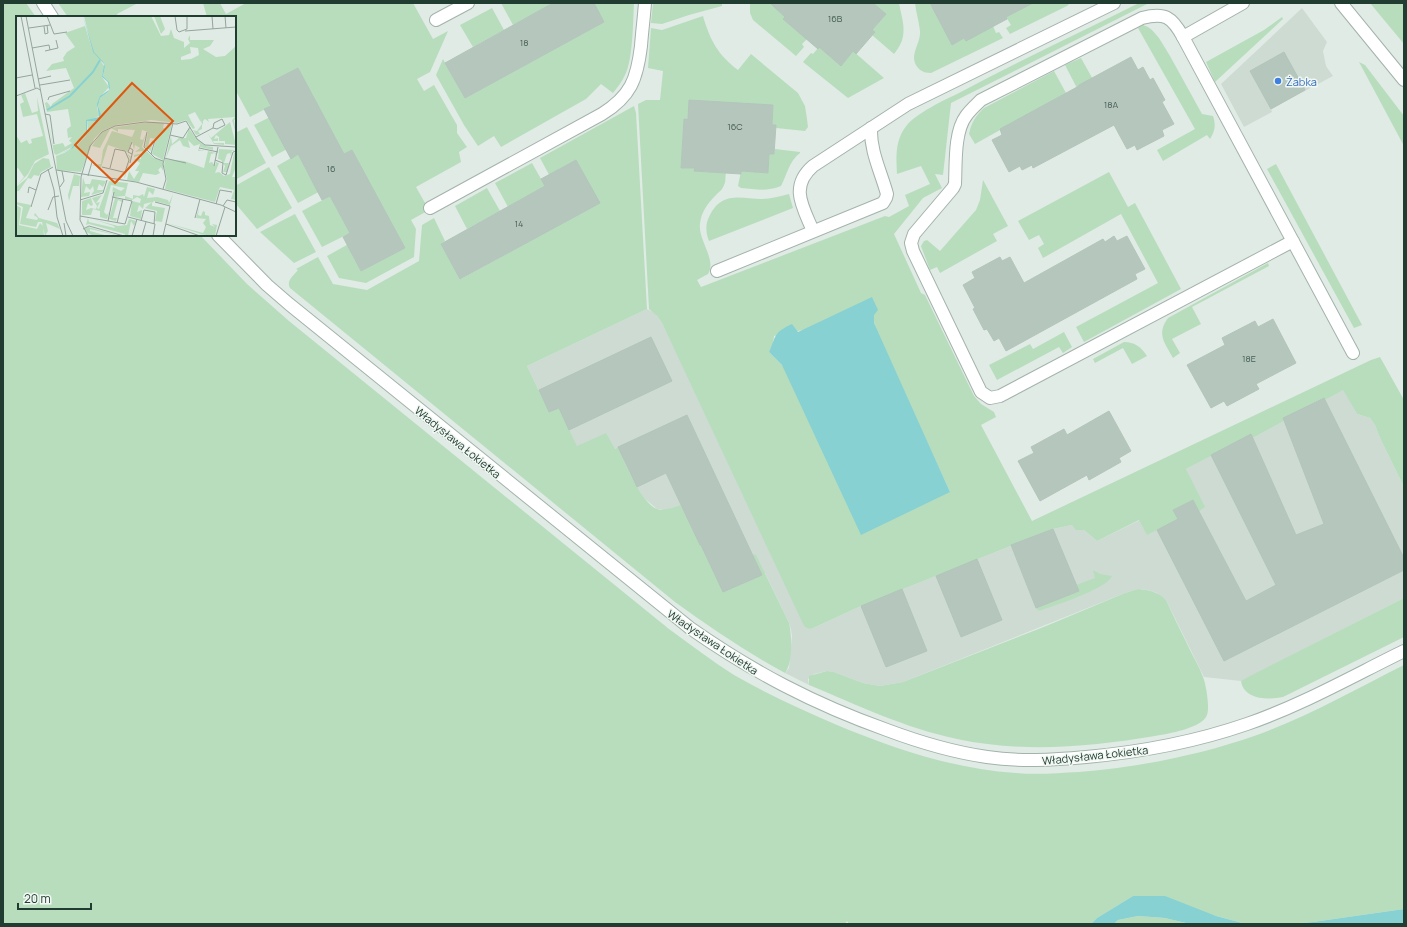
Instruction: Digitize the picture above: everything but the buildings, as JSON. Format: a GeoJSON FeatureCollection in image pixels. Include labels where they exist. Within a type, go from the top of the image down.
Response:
{"type":"FeatureCollection","features":[{"type":"Feature","properties":{"kind":"street"},"geometry":{"type":"LineString","coordinates":[[42,3],[51,16]]}},
{"type":"Feature","properties":{"kind":"street"},"geometry":{"type":"LineString","coordinates":[[436,20],[468,3]]}},
{"type":"Feature","properties":{"kind":"street"},"geometry":{"type":"LineString","coordinates":[[430,208],[602,114],[617,104],[625,96],[638,68],[644,3]]}},
{"type":"Feature","properties":{"kind":"street"},"geometry":{"type":"LineString","coordinates":[[813,231],[802,204],[800,194],[802,178],[813,166],[908,104],[1114,3]]}},
{"type":"Feature","properties":{"kind":"street"},"geometry":{"type":"LineString","coordinates":[[1183,37],[1243,3]]}},
{"type":"Feature","properties":{"kind":"street"},"geometry":{"type":"LineString","coordinates":[[1341,3],[1404,80]]}},
{"type":"Feature","properties":{"kind":"street"},"geometry":{"type":"LineString","coordinates":[[1293,241],[1000,396],[990,398],[981,392],[911,244],[914,234],[955,184],[957,141],[965,117],[972,108],[981,100],[1142,18],[1154,15],[1165,16],[1172,20],[1183,37],[1293,241],[1353,353]]}},
{"type":"Feature","properties":{"kind":"street"},"geometry":{"type":"LineString","coordinates":[[717,271],[883,203],[887,194],[872,150],[871,128]]}},
{"type":"Feature","properties":{"kind":"street","name":"Władysława Łokietka"},"geometry":{"type":"LineString","coordinates":[[219,236],[263,280],[295,309],[690,628],[734,658],[778,684],[833,709],[898,734],[958,752],[1013,760],[1064,760],[1162,747],[1249,723],[1277,712],[1404,651]]}},
{"type":"Feature","properties":{"kind":"shaded area"},"geometry":{"type":"Polygon","coordinates":[[[1302,8],[1327,42],[1323,51],[1326,66],[1333,76],[1271,109],[1272,112],[1244,127],[1221,84],[1302,8]]]}},
{"type":"Feature","properties":{"kind":"shaded area"},"geometry":{"type":"Polygon","coordinates":[[[647,309],[653,312],[662,323],[811,629],[861,606],[1053,529],[1072,525],[1084,530],[1097,541],[1140,520],[1147,534],[1177,519],[1173,510],[1193,500],[1186,469],[1251,434],[1253,438],[1284,421],[1283,418],[1324,398],[1325,400],[1343,389],[1357,414],[1370,418],[1375,425],[1404,487],[1404,598],[1241,681],[1204,677],[1166,600],[1157,593],[1138,589],[903,682],[880,686],[863,683],[834,672],[827,671],[814,674],[808,679],[809,685],[785,673],[789,668],[792,636],[791,630],[765,573],[723,592],[713,572],[662,509],[657,509],[644,498],[637,487],[618,447],[615,449],[577,447],[559,408],[549,412],[527,366],[647,309]]]}},
{"type":"Feature","properties":{"kind":"green space"},"geometry":{"type":"Polygon","coordinates":[[[3,3],[26,3],[35,16],[16,16],[16,236],[201,236],[247,284],[289,321],[669,629],[734,675],[785,702],[837,725],[881,742],[903,750],[947,762],[993,771],[1016,773],[1040,774],[1079,772],[1125,767],[1170,759],[1214,749],[1257,735],[1294,720],[1404,665],[1404,909],[1313,922],[1288,924],[1246,924],[1133,896],[1097,918],[1091,924],[849,924],[847,921],[845,924],[3,924],[3,3]]]}},
{"type":"Feature","properties":{"kind":"green space"},"geometry":{"type":"Polygon","coordinates":[[[58,3],[138,3],[117,14],[118,16],[67,16],[58,3]]]}},
{"type":"Feature","properties":{"kind":"green space"},"geometry":{"type":"Polygon","coordinates":[[[203,3],[220,3],[226,14],[246,3],[413,3],[433,39],[448,31],[430,72],[417,79],[424,91],[434,85],[457,125],[457,133],[467,147],[459,152],[461,162],[416,187],[429,210],[411,220],[416,229],[414,257],[366,283],[339,278],[327,256],[354,241],[352,254],[361,271],[405,248],[352,150],[344,154],[298,68],[262,87],[271,106],[250,117],[236,91],[236,16],[207,16],[203,3]]]}},
{"type":"Feature","properties":{"kind":"green space"},"geometry":{"type":"Polygon","coordinates":[[[501,3],[549,3],[550,5],[513,25],[501,3]]]}},
{"type":"Feature","properties":{"kind":"green space"},"geometry":{"type":"Polygon","coordinates":[[[594,3],[634,3],[630,60],[624,78],[613,93],[601,84],[586,99],[501,147],[494,136],[478,146],[464,125],[436,75],[443,59],[465,98],[604,22],[594,3]]]}},
{"type":"Feature","properties":{"kind":"green space"},"geometry":{"type":"Polygon","coordinates":[[[653,3],[722,3],[722,6],[662,24],[651,23],[653,3]]]}},
{"type":"Feature","properties":{"kind":"green space"},"geometry":{"type":"Polygon","coordinates":[[[750,3],[778,3],[775,7],[785,17],[783,19],[807,39],[802,44],[804,47],[796,56],[753,20],[750,13],[750,3]]]}},
{"type":"Feature","properties":{"kind":"green space"},"geometry":{"type":"Polygon","coordinates":[[[873,3],[899,3],[904,30],[902,41],[894,54],[872,35],[875,32],[872,30],[886,14],[873,3]]]}},
{"type":"Feature","properties":{"kind":"green space"},"geometry":{"type":"Polygon","coordinates":[[[915,3],[930,3],[952,45],[964,38],[966,40],[993,26],[996,33],[999,32],[1003,38],[931,73],[923,72],[919,69],[914,60],[914,55],[920,36],[915,3]]]}},
{"type":"Feature","properties":{"kind":"green space"},"geometry":{"type":"Polygon","coordinates":[[[1029,3],[1070,3],[1067,6],[1010,34],[1006,28],[1011,25],[1006,17],[1029,3]]]}},
{"type":"Feature","properties":{"kind":"green space"},"geometry":{"type":"Polygon","coordinates":[[[1139,3],[1149,3],[951,103],[943,175],[935,174],[942,188],[923,198],[894,234],[921,293],[925,295],[974,396],[981,404],[994,412],[996,417],[981,425],[1032,521],[1380,357],[1404,400],[1404,487],[1375,425],[1370,418],[1357,414],[1343,390],[1325,400],[1323,398],[1283,418],[1284,421],[1253,438],[1251,435],[1186,469],[1205,507],[1199,511],[1193,500],[1173,510],[1178,519],[1147,535],[1139,520],[1097,541],[1084,530],[1076,530],[1072,525],[1053,529],[861,606],[811,629],[807,628],[804,626],[662,323],[649,309],[638,104],[646,100],[660,100],[663,71],[648,68],[651,28],[662,30],[703,16],[712,40],[725,59],[738,70],[751,54],[798,93],[805,106],[808,127],[805,131],[776,128],[772,125],[773,105],[684,119],[681,167],[695,168],[695,171],[726,173],[723,188],[713,198],[703,212],[700,224],[700,230],[710,263],[708,274],[697,280],[701,287],[885,216],[889,217],[909,206],[905,195],[930,184],[921,166],[897,174],[898,142],[903,130],[911,120],[924,111],[981,81],[1139,3]],[[874,315],[774,336],[773,344],[769,352],[782,365],[950,492],[877,332],[874,323],[874,315]]]}},
{"type":"Feature","properties":{"kind":"green space"},"geometry":{"type":"Polygon","coordinates":[[[1370,3],[1404,3],[1404,44],[1370,3]]]}},
{"type":"Feature","properties":{"kind":"green space"},"geometry":{"type":"Polygon","coordinates":[[[492,8],[504,30],[473,47],[460,25],[492,8]]]}},
{"type":"Feature","properties":{"kind":"green space"},"geometry":{"type":"Polygon","coordinates":[[[1282,17],[1283,19],[1215,82],[1206,62],[1264,30],[1282,17]]]}},
{"type":"Feature","properties":{"kind":"green space"},"geometry":{"type":"Polygon","coordinates":[[[1143,25],[1152,30],[1159,38],[1202,114],[1213,116],[1215,125],[1210,139],[1207,135],[1163,161],[1157,150],[1195,129],[1138,28],[1143,25]]]}},
{"type":"Feature","properties":{"kind":"green space"},"geometry":{"type":"Polygon","coordinates":[[[819,47],[841,66],[853,51],[884,78],[848,98],[803,62],[819,47]]]}},
{"type":"Feature","properties":{"kind":"green space"},"geometry":{"type":"Polygon","coordinates":[[[1081,58],[1095,83],[1079,85],[1082,91],[1079,92],[1065,65],[1081,58]]]}},
{"type":"Feature","properties":{"kind":"green space"},"geometry":{"type":"Polygon","coordinates":[[[1359,62],[1365,65],[1404,116],[1404,146],[1359,62]]]}},
{"type":"Feature","properties":{"kind":"green space"},"geometry":{"type":"Polygon","coordinates":[[[1054,71],[1066,93],[975,144],[969,134],[971,126],[984,108],[1054,71]]]}},
{"type":"Feature","properties":{"kind":"green space"},"geometry":{"type":"Polygon","coordinates":[[[634,106],[636,113],[647,309],[527,366],[549,412],[559,408],[577,446],[606,433],[615,449],[618,447],[639,491],[651,505],[657,509],[663,510],[681,505],[700,545],[711,540],[716,551],[706,556],[723,592],[761,575],[752,554],[756,555],[789,623],[791,635],[791,656],[788,669],[785,673],[756,657],[675,602],[290,288],[289,285],[291,279],[298,270],[296,269],[318,257],[333,284],[367,290],[419,261],[422,225],[434,218],[445,241],[441,244],[461,279],[599,203],[576,160],[559,169],[553,182],[540,158],[634,106]]]}},
{"type":"Feature","properties":{"kind":"green space"},"geometry":{"type":"Polygon","coordinates":[[[276,114],[293,146],[272,157],[254,125],[276,114]]]}},
{"type":"Feature","properties":{"kind":"green space"},"geometry":{"type":"Polygon","coordinates":[[[247,127],[266,163],[236,179],[236,132],[247,127]]]}},
{"type":"Feature","properties":{"kind":"green space"},"geometry":{"type":"Polygon","coordinates":[[[775,149],[800,152],[793,160],[781,186],[761,190],[741,188],[738,186],[741,171],[768,173],[769,154],[774,154],[775,149]]]}},
{"type":"Feature","properties":{"kind":"green space"},"geometry":{"type":"Polygon","coordinates":[[[298,154],[308,174],[316,169],[326,188],[298,203],[277,166],[298,154]]]}},
{"type":"Feature","properties":{"kind":"green space"},"geometry":{"type":"Polygon","coordinates":[[[532,163],[545,186],[508,207],[495,183],[532,163]]]}},
{"type":"Feature","properties":{"kind":"green space"},"geometry":{"type":"Polygon","coordinates":[[[1276,164],[1362,325],[1354,328],[1267,169],[1276,164]]]}},
{"type":"Feature","properties":{"kind":"green space"},"geometry":{"type":"Polygon","coordinates":[[[269,167],[292,208],[257,229],[236,204],[236,185],[269,167]]]}},
{"type":"Feature","properties":{"kind":"green space"},"geometry":{"type":"Polygon","coordinates":[[[1109,172],[1128,207],[1135,203],[1181,289],[1084,342],[1076,327],[1158,283],[1121,214],[1043,258],[1038,248],[1044,244],[1039,235],[1029,240],[1018,221],[1109,172]]]}},
{"type":"Feature","properties":{"kind":"green space"},"geometry":{"type":"Polygon","coordinates":[[[983,180],[1008,226],[993,234],[997,241],[940,273],[937,267],[930,270],[921,246],[924,241],[927,240],[940,251],[976,210],[980,200],[983,180]]]}},
{"type":"Feature","properties":{"kind":"green space"},"geometry":{"type":"Polygon","coordinates":[[[487,188],[500,211],[467,229],[455,206],[487,188]]]}},
{"type":"Feature","properties":{"kind":"green space"},"geometry":{"type":"Polygon","coordinates":[[[789,194],[793,208],[709,241],[706,229],[707,223],[714,209],[719,203],[738,197],[765,199],[789,194]]]}},
{"type":"Feature","properties":{"kind":"green space"},"geometry":{"type":"Polygon","coordinates":[[[330,196],[350,233],[322,247],[302,211],[330,196]]]}},
{"type":"Feature","properties":{"kind":"green space"},"geometry":{"type":"Polygon","coordinates":[[[295,214],[316,252],[294,263],[260,232],[295,214]]]}},
{"type":"Feature","properties":{"kind":"green space"},"geometry":{"type":"Polygon","coordinates":[[[1268,263],[1269,266],[1192,307],[1201,324],[1172,339],[1180,353],[1173,358],[1162,334],[1164,324],[1168,318],[1268,263]]]}},
{"type":"Feature","properties":{"kind":"green space"},"geometry":{"type":"Polygon","coordinates":[[[1064,332],[1072,347],[1063,353],[1059,347],[997,380],[989,365],[1030,344],[1033,349],[1064,332]]]}},
{"type":"Feature","properties":{"kind":"green space"},"geometry":{"type":"Polygon","coordinates":[[[1124,342],[1137,346],[1147,356],[1132,364],[1123,348],[1095,363],[1093,359],[1124,342]]]}},
{"type":"Feature","properties":{"kind":"green space"},"geometry":{"type":"Polygon","coordinates":[[[1093,570],[1100,574],[1112,576],[1108,581],[1100,586],[1079,596],[1039,611],[1036,608],[1078,591],[1076,585],[1095,578],[1093,570]]]}},
{"type":"Feature","properties":{"kind":"green space"},"geometry":{"type":"Polygon","coordinates":[[[1138,589],[1154,592],[1166,600],[1204,680],[1208,702],[1207,715],[1204,720],[1184,730],[1106,743],[1056,747],[1006,746],[957,739],[919,729],[809,685],[809,676],[827,671],[834,672],[863,683],[880,686],[903,682],[1138,589]]]}},
{"type":"Feature","properties":{"kind":"green space"},"geometry":{"type":"Polygon","coordinates":[[[1404,598],[1404,637],[1283,697],[1258,697],[1247,692],[1243,687],[1241,681],[1246,678],[1404,598]]]}},
{"type":"Feature","properties":{"kind":"green space"},"geometry":{"type":"Polygon","coordinates":[[[1138,916],[1165,918],[1190,924],[1114,924],[1118,920],[1138,916]]]}},
{"type":"Feature","properties":{"kind":"water"},"geometry":{"type":"Polygon","coordinates":[[[872,297],[878,310],[874,315],[874,323],[950,492],[861,535],[782,365],[769,352],[778,332],[786,327],[792,324],[798,332],[872,297]]]}},
{"type":"Feature","properties":{"kind":"water"},"geometry":{"type":"Polygon","coordinates":[[[1133,896],[1165,896],[1216,916],[1246,924],[1190,924],[1165,918],[1138,916],[1118,920],[1114,924],[1091,924],[1097,918],[1133,896]]]}},
{"type":"Feature","properties":{"kind":"water"},"geometry":{"type":"Polygon","coordinates":[[[1404,909],[1404,924],[1289,924],[1313,922],[1404,909]]]}},
{"type":"Feature","properties":{"kind":"place","name":"Żabka"},"geometry":{"type":"Point","coordinates":[1278,81]}}]}
